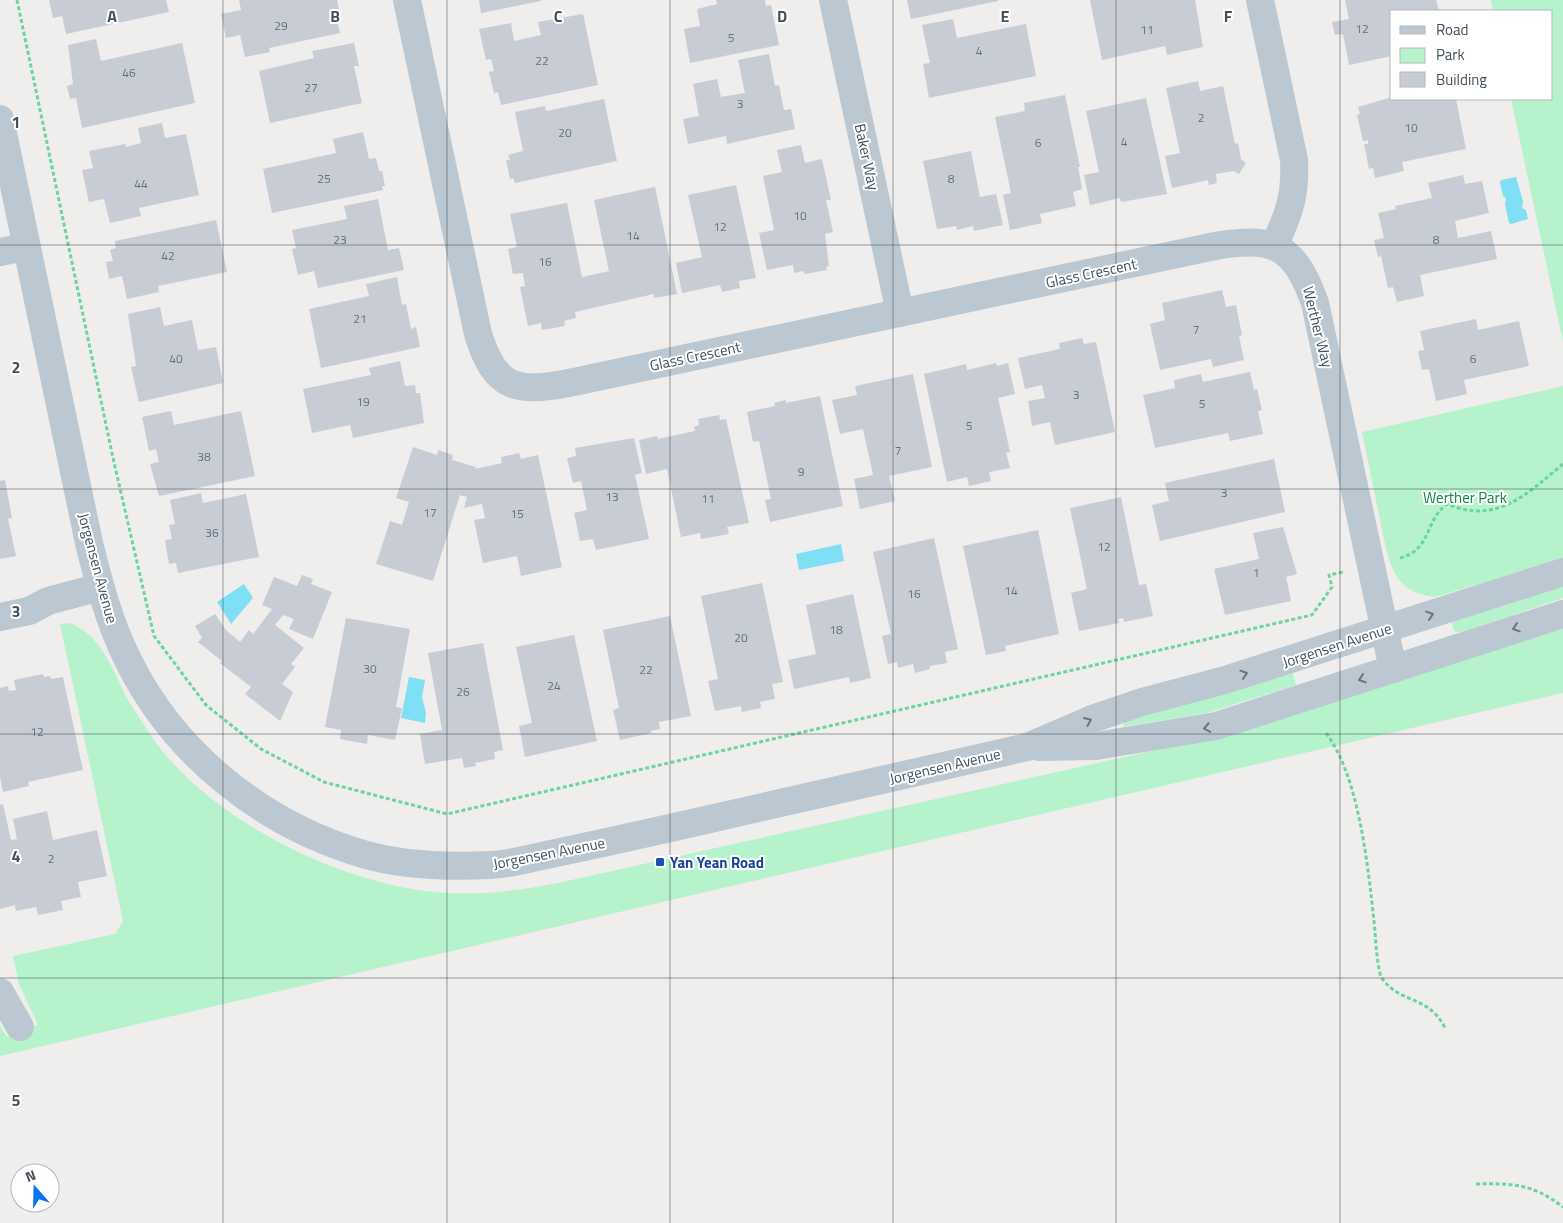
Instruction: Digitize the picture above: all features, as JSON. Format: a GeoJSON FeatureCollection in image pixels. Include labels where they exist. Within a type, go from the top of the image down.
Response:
{"type":"FeatureCollection","features":[{"type":"Feature","properties":{"kind":"street","name":"Glass Crescent"},"geometry":{"type":"LineString","coordinates":[[407,0],[478,334],[486,358],[496,373],[510,384],[524,388],[542,388],[1215,246],[1257,242],[1274,246]]}},
{"type":"Feature","properties":{"kind":"street","name":"Baker Way"},"geometry":{"type":"LineString","coordinates":[[834,0],[900,313]]}},
{"type":"Feature","properties":{"kind":"street"},"geometry":{"type":"LineString","coordinates":[[1260,0],[1294,160],[1296,183],[1290,212],[1274,246]]}},
{"type":"Feature","properties":{"kind":"street","name":"Jorgensen Avenue"},"geometry":{"type":"LineString","coordinates":[[0,119],[17,239],[102,594],[128,660],[165,721],[212,772],[262,809],[288,824],[364,855],[404,862],[450,866],[494,865],[591,846],[1027,747],[1092,719],[1142,702],[1225,680],[1563,572]]}},
{"type":"Feature","properties":{"kind":"street"},"geometry":{"type":"LineString","coordinates":[[0,252],[17,239]]}},
{"type":"Feature","properties":{"kind":"street","name":"Werther Way"},"geometry":{"type":"LineString","coordinates":[[1274,246],[1289,255],[1299,267],[1314,303],[1393,669]]}},
{"type":"Feature","properties":{"kind":"street"},"geometry":{"type":"LineString","coordinates":[[0,618],[29,611],[48,601],[102,594]]}},
{"type":"Feature","properties":{"kind":"street","name":"Jorgensen Avenue"},"geometry":{"type":"LineString","coordinates":[[1027,747],[1096,746],[1216,726],[1563,614]]}},
{"type":"Feature","properties":{"kind":"street"},"geometry":{"type":"LineString","coordinates":[[0,992],[20,1027]]}},
{"type":"Feature","properties":{"kind":"path"},"geometry":{"type":"LineString","coordinates":[[17,0],[114,458],[154,636],[206,705],[261,749],[324,782],[447,814],[1312,616],[1332,587],[1329,575],[1410,555],[1424,542],[1435,515],[1447,504],[1470,511],[1482,512],[1496,509],[1526,495],[1563,464]]}},
{"type":"Feature","properties":{"kind":"path"},"geometry":{"type":"LineString","coordinates":[[1326,733],[1341,756],[1356,807],[1366,861],[1377,964],[1381,978],[1396,993],[1431,1008],[1440,1018],[1445,1028]]}},
{"type":"Feature","properties":{"kind":"path"},"geometry":{"type":"LineString","coordinates":[[1476,1184],[1519,1184],[1545,1194],[1563,1207]]}},
{"type":"Feature","properties":{"kind":"green space"},"geometry":{"type":"Polygon","coordinates":[[[1491,0],[1563,0],[1563,342],[1511,100],[1553,100],[1553,10],[1493,10],[1491,0]]]}},
{"type":"Feature","properties":{"kind":"green space","name":"Werther Park"},"geometry":{"type":"Polygon","coordinates":[[[1563,386],[1563,559],[1435,597],[1415,592],[1408,588],[1397,576],[1389,560],[1362,432],[1563,386]]]}},
{"type":"Feature","properties":{"kind":"green space"},"geometry":{"type":"Polygon","coordinates":[[[1563,583],[1563,598],[1468,630],[1454,631],[1451,620],[1563,583]]]}},
{"type":"Feature","properties":{"kind":"green space"},"geometry":{"type":"Polygon","coordinates":[[[69,623],[81,629],[100,647],[131,705],[152,737],[176,767],[206,794],[240,819],[278,842],[317,860],[357,875],[396,886],[450,893],[496,892],[558,883],[1232,733],[1563,625],[1563,693],[0,1056],[0,1026],[7,1037],[38,1025],[19,984],[13,956],[115,934],[123,921],[60,624],[69,623]]]}},
{"type":"Feature","properties":{"kind":"green space"},"geometry":{"type":"Polygon","coordinates":[[[1292,671],[1296,685],[1207,713],[1123,727],[1124,722],[1145,713],[1292,671]]]}},
{"type":"Feature","properties":{"kind":"water"},"geometry":{"type":"Polygon","coordinates":[[[1516,177],[1523,201],[1522,208],[1526,210],[1528,219],[1511,224],[1509,223],[1505,205],[1506,198],[1503,196],[1500,183],[1501,180],[1516,177]]]}},
{"type":"Feature","properties":{"kind":"water"},"geometry":{"type":"Polygon","coordinates":[[[841,544],[844,561],[799,570],[796,554],[841,544]]]}},
{"type":"Feature","properties":{"kind":"water"},"geometry":{"type":"Polygon","coordinates":[[[244,584],[253,598],[231,624],[217,602],[244,584]]]}},
{"type":"Feature","properties":{"kind":"water"},"geometry":{"type":"Polygon","coordinates":[[[409,677],[425,680],[422,697],[426,713],[425,723],[401,718],[409,677]]]}},
{"type":"Feature","properties":{"kind":"building"},"geometry":{"type":"Polygon","coordinates":[[[49,0],[166,0],[169,12],[66,34],[62,16],[53,18],[49,0]]]}},
{"type":"Feature","properties":{"kind":"building"},"geometry":{"type":"Polygon","coordinates":[[[239,0],[337,0],[340,15],[336,16],[340,33],[269,48],[270,52],[245,57],[240,35],[226,38],[221,14],[241,10],[239,0]]]}},
{"type":"Feature","properties":{"kind":"building"},"geometry":{"type":"Polygon","coordinates":[[[479,0],[541,0],[541,1],[481,13],[479,0]]]}},
{"type":"Feature","properties":{"kind":"building"},"geometry":{"type":"Polygon","coordinates":[[[716,0],[765,0],[766,6],[771,5],[779,45],[690,63],[684,29],[700,26],[697,9],[717,4],[716,0]]]}},
{"type":"Feature","properties":{"kind":"building"},"geometry":{"type":"Polygon","coordinates":[[[907,0],[998,0],[998,1],[911,19],[907,0]]]}},
{"type":"Feature","properties":{"kind":"building"},"geometry":{"type":"Polygon","coordinates":[[[1090,0],[1195,0],[1203,47],[1167,55],[1165,46],[1102,60],[1090,0]]]}},
{"type":"Feature","properties":{"kind":"building"},"geometry":{"type":"Polygon","coordinates":[[[1345,0],[1436,0],[1439,10],[1390,10],[1390,56],[1349,65],[1343,34],[1335,35],[1332,22],[1349,19],[1345,0]]]}},
{"type":"Feature","properties":{"kind":"building"},"geometry":{"type":"Polygon","coordinates":[[[583,14],[598,85],[501,105],[498,92],[494,93],[489,72],[494,71],[491,59],[486,60],[479,29],[511,23],[514,41],[541,35],[538,22],[583,14]]]}},
{"type":"Feature","properties":{"kind":"building"},"geometry":{"type":"Polygon","coordinates":[[[953,19],[957,38],[1026,24],[1036,76],[929,98],[923,64],[930,63],[922,25],[953,19]]]}},
{"type":"Feature","properties":{"kind":"building"},"geometry":{"type":"Polygon","coordinates":[[[96,39],[101,61],[182,43],[195,103],[82,128],[76,98],[70,99],[67,86],[73,84],[68,45],[96,39]]]}},
{"type":"Feature","properties":{"kind":"building"},"geometry":{"type":"Polygon","coordinates":[[[354,43],[359,66],[354,66],[362,103],[270,123],[259,71],[314,58],[312,51],[354,43]]]}},
{"type":"Feature","properties":{"kind":"building"},"geometry":{"type":"Polygon","coordinates":[[[769,54],[775,86],[779,85],[784,110],[791,109],[795,129],[727,144],[726,136],[688,144],[683,119],[699,116],[693,84],[717,79],[721,97],[745,93],[738,60],[769,54]]]}},
{"type":"Feature","properties":{"kind":"building"},"geometry":{"type":"Polygon","coordinates":[[[1198,81],[1200,91],[1223,86],[1235,144],[1238,143],[1241,159],[1246,163],[1239,174],[1233,171],[1216,174],[1217,183],[1209,185],[1208,180],[1172,188],[1165,156],[1180,153],[1166,88],[1198,81]]]}},
{"type":"Feature","properties":{"kind":"building"},"geometry":{"type":"Polygon","coordinates":[[[1065,95],[1080,167],[1078,167],[1082,189],[1073,192],[1076,206],[1040,214],[1042,223],[1010,230],[1003,195],[1011,193],[995,117],[1025,111],[1024,103],[1065,95]]]}},
{"type":"Feature","properties":{"kind":"building"},"geometry":{"type":"Polygon","coordinates":[[[1146,98],[1167,194],[1121,202],[1120,198],[1090,205],[1084,175],[1099,172],[1086,111],[1146,98]]]}},
{"type":"Feature","properties":{"kind":"building"},"geometry":{"type":"Polygon","coordinates":[[[1390,98],[1390,100],[1456,100],[1466,149],[1402,162],[1404,171],[1375,178],[1373,168],[1369,169],[1364,144],[1368,144],[1368,140],[1363,141],[1357,115],[1360,114],[1358,107],[1390,98]]]}},
{"type":"Feature","properties":{"kind":"building"},"geometry":{"type":"Polygon","coordinates":[[[604,99],[617,161],[515,183],[513,178],[510,179],[506,160],[510,160],[508,155],[523,151],[515,112],[545,106],[546,111],[604,99]]]}},
{"type":"Feature","properties":{"kind":"building"},"geometry":{"type":"Polygon","coordinates":[[[162,123],[165,138],[186,134],[199,195],[139,208],[141,216],[110,223],[104,199],[89,202],[82,170],[93,168],[89,151],[125,144],[126,147],[141,143],[138,128],[162,123]]]}},
{"type":"Feature","properties":{"kind":"building"},"geometry":{"type":"Polygon","coordinates":[[[363,132],[369,159],[376,158],[379,171],[382,171],[385,186],[382,186],[383,190],[272,213],[263,169],[336,153],[333,139],[363,132]]]}},
{"type":"Feature","properties":{"kind":"building"},"geometry":{"type":"Polygon","coordinates":[[[801,145],[805,163],[822,159],[831,200],[826,200],[833,232],[825,234],[829,266],[826,267],[827,270],[805,274],[804,271],[794,273],[793,265],[767,270],[759,233],[774,230],[763,176],[782,172],[777,150],[801,145]]]}},
{"type":"Feature","properties":{"kind":"building"},"geometry":{"type":"Polygon","coordinates":[[[971,151],[980,197],[996,194],[1003,225],[974,231],[973,226],[957,230],[956,226],[937,229],[923,161],[971,151]]]}},
{"type":"Feature","properties":{"kind":"building"},"geometry":{"type":"Polygon","coordinates":[[[1463,175],[1465,184],[1482,181],[1489,213],[1455,221],[1458,238],[1491,231],[1497,259],[1420,275],[1424,296],[1397,302],[1393,287],[1388,288],[1381,256],[1378,257],[1374,240],[1384,238],[1378,213],[1396,209],[1395,206],[1432,198],[1428,183],[1463,175]]]}},
{"type":"Feature","properties":{"kind":"building"},"geometry":{"type":"Polygon","coordinates":[[[736,185],[756,278],[739,281],[740,288],[722,292],[720,285],[682,293],[676,263],[702,257],[688,195],[736,185]]]}},
{"type":"Feature","properties":{"kind":"building"},"geometry":{"type":"Polygon","coordinates":[[[655,187],[677,294],[654,298],[654,294],[575,312],[576,318],[564,321],[565,326],[542,330],[541,323],[528,326],[520,287],[525,286],[523,273],[513,274],[508,249],[517,247],[510,214],[567,203],[582,277],[609,271],[594,200],[655,187]]]}},
{"type":"Feature","properties":{"kind":"building"},"geometry":{"type":"Polygon","coordinates":[[[378,199],[388,250],[399,248],[404,270],[318,288],[314,271],[298,275],[292,249],[296,248],[292,230],[347,219],[344,206],[378,199]]]}},
{"type":"Feature","properties":{"kind":"building"},"geometry":{"type":"Polygon","coordinates":[[[216,220],[227,272],[158,286],[159,292],[127,299],[122,276],[109,279],[106,262],[113,261],[110,250],[116,248],[115,241],[216,220]]]}},
{"type":"Feature","properties":{"kind":"building"},"geometry":{"type":"Polygon","coordinates":[[[397,277],[402,305],[406,304],[411,329],[416,327],[420,347],[321,368],[309,309],[369,296],[366,284],[397,277]]]}},
{"type":"Feature","properties":{"kind":"building"},"geometry":{"type":"Polygon","coordinates":[[[1222,290],[1226,307],[1236,305],[1242,335],[1239,336],[1244,360],[1213,367],[1211,359],[1160,370],[1150,324],[1165,320],[1162,303],[1222,290]]]}},
{"type":"Feature","properties":{"kind":"building"},"geometry":{"type":"Polygon","coordinates":[[[160,307],[164,326],[192,320],[198,350],[216,347],[223,383],[139,402],[131,367],[136,366],[128,314],[160,307]]]}},
{"type":"Feature","properties":{"kind":"building"},"geometry":{"type":"Polygon","coordinates":[[[1476,319],[1478,330],[1519,321],[1529,366],[1464,380],[1467,394],[1436,401],[1429,369],[1422,370],[1418,351],[1424,350],[1420,331],[1476,319]]]}},
{"type":"Feature","properties":{"kind":"building"},"geometry":{"type":"Polygon","coordinates":[[[1082,338],[1084,344],[1096,342],[1115,432],[1055,445],[1050,422],[1032,426],[1028,401],[1045,398],[1042,385],[1025,389],[1018,358],[1060,349],[1059,343],[1082,338]]]}},
{"type":"Feature","properties":{"kind":"building"},"geometry":{"type":"Polygon","coordinates":[[[400,361],[405,386],[415,385],[416,393],[420,393],[424,423],[353,438],[350,425],[312,433],[303,389],[371,375],[369,368],[400,361]]]}},
{"type":"Feature","properties":{"kind":"building"},"geometry":{"type":"Polygon","coordinates":[[[996,363],[997,366],[1008,363],[1015,394],[998,398],[1010,452],[1006,453],[1010,468],[989,472],[991,481],[969,486],[967,477],[947,482],[924,374],[966,364],[967,370],[996,363]]]}},
{"type":"Feature","properties":{"kind":"building"},"geometry":{"type":"Polygon","coordinates":[[[1250,372],[1254,390],[1257,389],[1262,410],[1258,411],[1263,434],[1230,441],[1228,433],[1155,448],[1143,395],[1175,388],[1174,380],[1201,374],[1203,382],[1250,372]]]}},
{"type":"Feature","properties":{"kind":"building"},"geometry":{"type":"Polygon","coordinates":[[[913,374],[932,467],[889,476],[895,501],[860,509],[854,479],[873,475],[863,429],[840,434],[832,400],[857,395],[855,386],[913,374]]]}},
{"type":"Feature","properties":{"kind":"building"},"geometry":{"type":"Polygon","coordinates":[[[820,396],[843,506],[770,522],[765,500],[771,499],[759,441],[753,442],[747,412],[775,406],[774,403],[786,400],[786,403],[820,396]]]}},
{"type":"Feature","properties":{"kind":"building"},"geometry":{"type":"Polygon","coordinates":[[[171,411],[174,425],[241,411],[255,476],[159,496],[150,464],[159,462],[156,449],[149,451],[142,417],[171,411]]]}},
{"type":"Feature","properties":{"kind":"building"},"geometry":{"type":"Polygon","coordinates":[[[719,415],[720,420],[726,419],[749,523],[727,527],[729,534],[701,539],[700,533],[681,537],[667,469],[646,474],[639,440],[657,436],[658,439],[695,431],[694,427],[699,425],[698,419],[719,415]]]}},
{"type":"Feature","properties":{"kind":"building"},"geometry":{"type":"Polygon","coordinates":[[[634,438],[642,473],[635,475],[649,539],[596,550],[593,539],[580,541],[574,513],[587,510],[581,481],[573,483],[567,458],[576,456],[575,448],[634,438]]]}},
{"type":"Feature","properties":{"kind":"building"},"geometry":{"type":"Polygon","coordinates":[[[413,447],[437,455],[438,450],[453,455],[452,460],[476,467],[475,469],[502,463],[501,457],[519,453],[521,459],[538,455],[562,567],[521,576],[517,556],[483,563],[474,520],[485,518],[482,504],[464,508],[467,497],[460,495],[433,581],[376,564],[390,521],[402,525],[409,502],[396,498],[413,447]]]}},
{"type":"Feature","properties":{"kind":"building"},"geometry":{"type":"Polygon","coordinates":[[[1274,459],[1285,512],[1160,541],[1152,505],[1169,501],[1165,483],[1274,459]]]}},
{"type":"Feature","properties":{"kind":"building"},"geometry":{"type":"Polygon","coordinates":[[[5,480],[12,518],[8,519],[16,556],[0,559],[0,481],[5,480]]]}},
{"type":"Feature","properties":{"kind":"building"},"geometry":{"type":"Polygon","coordinates":[[[201,493],[203,503],[246,494],[259,557],[178,573],[176,563],[169,564],[165,540],[172,539],[169,525],[175,524],[170,500],[201,493]]]}},
{"type":"Feature","properties":{"kind":"building"},"geometry":{"type":"Polygon","coordinates":[[[1121,497],[1139,585],[1146,584],[1153,616],[1124,622],[1123,618],[1118,619],[1119,623],[1079,631],[1071,593],[1087,589],[1070,508],[1121,497]]]}},
{"type":"Feature","properties":{"kind":"building"},"geometry":{"type":"Polygon","coordinates":[[[1283,527],[1297,574],[1286,577],[1291,601],[1225,615],[1214,569],[1259,559],[1253,533],[1283,527]]]}},
{"type":"Feature","properties":{"kind":"building"},"geometry":{"type":"Polygon","coordinates":[[[1038,530],[1059,634],[1005,646],[1006,651],[986,655],[963,546],[1038,530]]]}},
{"type":"Feature","properties":{"kind":"building"},"geometry":{"type":"Polygon","coordinates":[[[934,538],[958,649],[945,652],[947,663],[930,666],[930,669],[915,673],[913,664],[898,668],[897,662],[888,664],[882,636],[891,634],[873,552],[934,538]]]}},
{"type":"Feature","properties":{"kind":"building"},"geometry":{"type":"Polygon","coordinates":[[[302,575],[313,579],[311,584],[332,592],[313,639],[289,629],[294,619],[283,615],[275,625],[304,648],[291,664],[295,667],[282,684],[293,692],[280,721],[245,694],[251,687],[220,663],[222,661],[198,642],[202,638],[195,626],[215,614],[226,630],[240,642],[249,630],[253,634],[272,609],[262,605],[274,577],[297,586],[302,575]]]}},
{"type":"Feature","properties":{"kind":"building"},"geometry":{"type":"Polygon","coordinates":[[[762,583],[783,682],[772,684],[775,699],[760,702],[761,708],[742,712],[741,706],[715,711],[708,681],[718,679],[701,596],[762,583]]]}},
{"type":"Feature","properties":{"kind":"building"},"geometry":{"type":"Polygon","coordinates":[[[853,594],[871,678],[850,683],[849,677],[794,689],[788,660],[816,654],[806,605],[853,594]]]}},
{"type":"Feature","properties":{"kind":"building"},"geometry":{"type":"Polygon","coordinates":[[[670,616],[691,716],[659,722],[660,729],[620,740],[613,710],[619,708],[603,630],[670,616]]]}},
{"type":"Feature","properties":{"kind":"building"},"geometry":{"type":"Polygon","coordinates":[[[346,618],[410,629],[396,707],[402,708],[395,740],[368,735],[367,744],[340,739],[341,730],[325,727],[346,618]]]}},
{"type":"Feature","properties":{"kind":"building"},"geometry":{"type":"Polygon","coordinates":[[[574,635],[597,741],[525,757],[519,726],[532,723],[516,647],[574,635]]]}},
{"type":"Feature","properties":{"kind":"building"},"geometry":{"type":"Polygon","coordinates":[[[483,643],[503,750],[494,752],[495,759],[475,763],[476,766],[464,768],[462,758],[425,764],[420,734],[442,730],[428,653],[483,643]]]}},
{"type":"Feature","properties":{"kind":"building"},"geometry":{"type":"Polygon","coordinates":[[[43,674],[44,677],[50,676],[51,679],[63,677],[83,770],[28,782],[29,786],[3,792],[0,777],[0,688],[8,686],[9,691],[16,690],[14,680],[43,674]]]}},
{"type":"Feature","properties":{"kind":"building"},"geometry":{"type":"Polygon","coordinates":[[[3,804],[11,840],[17,839],[13,819],[47,811],[53,840],[97,830],[107,876],[78,882],[81,897],[61,901],[63,910],[38,915],[36,907],[16,911],[15,905],[0,909],[0,805],[3,804]]]}},
{"type":"Feature","properties":{"kind":"place","name":"Yan Yean Road"},"geometry":{"type":"Point","coordinates":[660,862]}}]}
